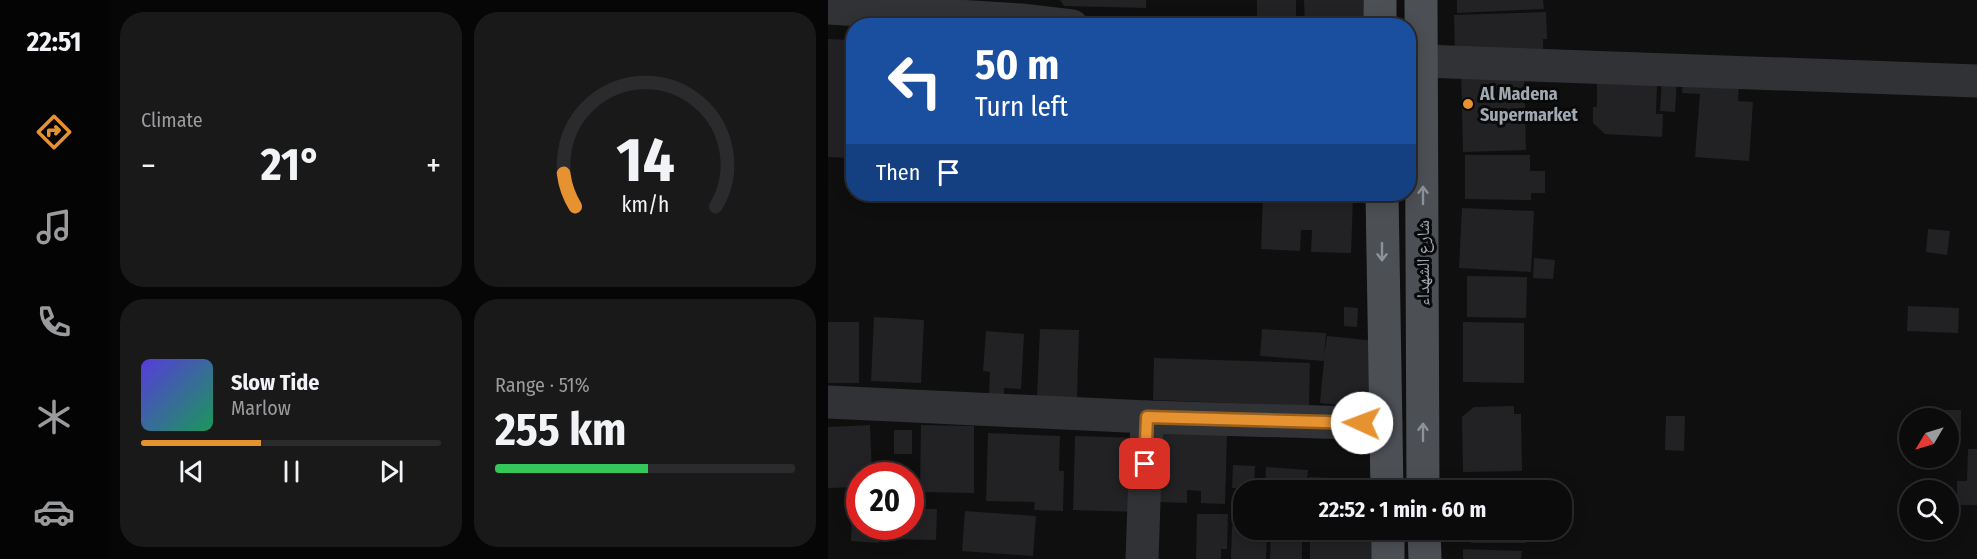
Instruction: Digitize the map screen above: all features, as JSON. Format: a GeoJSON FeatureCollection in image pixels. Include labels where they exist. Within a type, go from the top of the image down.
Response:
{"type":"FeatureCollection","features":[{"type":"Feature","properties":{"kind":"main road"},"geometry":{"type":"LineString","coordinates":[[1380,0],[1380,18]]}},
{"type":"Feature","properties":{"kind":"main road","name":"شارع الشهداء"},"geometry":{"type":"LineString","coordinates":[[1421,0],[1416,59],[1424,480]]}},
{"type":"Feature","properties":{"kind":"main road"},"geometry":{"type":"LineString","coordinates":[[1382,201],[1387,480]]}},
{"type":"Feature","properties":{"kind":"main road"},"geometry":{"type":"LineString","coordinates":[[1388,540],[1388,559]]}},
{"type":"Feature","properties":{"kind":"main road"},"geometry":{"type":"LineString","coordinates":[[1424,540],[1425,559]]}},
{"type":"Feature","properties":{"kind":"street"},"geometry":{"type":"LineString","coordinates":[[828,8],[1021,10],[1046,18]]}},
{"type":"Feature","properties":{"kind":"street"},"geometry":{"type":"LineString","coordinates":[[1416,59],[1977,81]]}},
{"type":"Feature","properties":{"kind":"street"},"geometry":{"type":"LineString","coordinates":[[828,402],[1147,417],[1386,424]]}},
{"type":"Feature","properties":{"kind":"street"},"geometry":{"type":"LineString","coordinates":[[1142,559],[1147,417]]}},
{"type":"Feature","properties":{"kind":"building"},"geometry":{"type":"Polygon","coordinates":[[[1060,0],[1146,0],[1146,8],[1064,6],[1060,0]]]}},
{"type":"Feature","properties":{"kind":"building"},"geometry":{"type":"Polygon","coordinates":[[[1257,0],[1296,0],[1296,18],[1257,18],[1257,0]]]}},
{"type":"Feature","properties":{"kind":"building"},"geometry":{"type":"Polygon","coordinates":[[[1304,0],[1363,0],[1364,18],[1305,18],[1304,0]]]}},
{"type":"Feature","properties":{"kind":"building"},"geometry":{"type":"Polygon","coordinates":[[[1457,0],[1543,0],[1544,9],[1457,13],[1457,0]]]}},
{"type":"Feature","properties":{"kind":"building"},"geometry":{"type":"Polygon","coordinates":[[[1546,12],[1547,39],[1543,39],[1543,52],[1455,55],[1454,15],[1546,12]]]}},
{"type":"Feature","properties":{"kind":"building"},"geometry":{"type":"Polygon","coordinates":[[[828,39],[846,40],[846,158],[828,157],[828,39]]]}},
{"type":"Feature","properties":{"kind":"building"},"geometry":{"type":"Polygon","coordinates":[[[1524,67],[1526,150],[1463,152],[1461,68],[1524,67]]]}},
{"type":"Feature","properties":{"kind":"building"},"geometry":{"type":"Polygon","coordinates":[[[1662,79],[1677,79],[1675,112],[1660,111],[1662,79]]]}},
{"type":"Feature","properties":{"kind":"building"},"geometry":{"type":"Polygon","coordinates":[[[1739,79],[1738,101],[1753,102],[1749,161],[1695,157],[1700,94],[1682,93],[1683,83],[1739,79]]]}},
{"type":"Feature","properties":{"kind":"building"},"geometry":{"type":"Polygon","coordinates":[[[1597,81],[1657,84],[1656,114],[1663,114],[1662,137],[1605,134],[1593,123],[1593,107],[1597,107],[1597,81]]]}},
{"type":"Feature","properties":{"kind":"building"},"geometry":{"type":"Polygon","coordinates":[[[1465,155],[1530,155],[1530,171],[1545,171],[1545,193],[1531,193],[1531,200],[1465,199],[1465,155]]]}},
{"type":"Feature","properties":{"kind":"building"},"geometry":{"type":"Polygon","coordinates":[[[1263,201],[1353,201],[1351,253],[1311,252],[1312,230],[1301,230],[1300,251],[1261,249],[1263,201]]]}},
{"type":"Feature","properties":{"kind":"building"},"geometry":{"type":"Polygon","coordinates":[[[1462,208],[1534,211],[1531,272],[1459,268],[1462,208]]]}},
{"type":"Feature","properties":{"kind":"building"},"geometry":{"type":"Polygon","coordinates":[[[1928,229],[1950,231],[1947,255],[1926,252],[1928,229]]]}},
{"type":"Feature","properties":{"kind":"building"},"geometry":{"type":"Polygon","coordinates":[[[1534,258],[1555,260],[1553,279],[1533,278],[1534,258]]]}},
{"type":"Feature","properties":{"kind":"building"},"geometry":{"type":"Polygon","coordinates":[[[1467,276],[1527,277],[1526,318],[1467,317],[1467,276]]]}},
{"type":"Feature","properties":{"kind":"building"},"geometry":{"type":"Polygon","coordinates":[[[1908,306],[1959,308],[1958,333],[1907,331],[1908,306]]]}},
{"type":"Feature","properties":{"kind":"building"},"geometry":{"type":"Polygon","coordinates":[[[1344,307],[1358,308],[1357,327],[1344,326],[1344,307]]]}},
{"type":"Feature","properties":{"kind":"building"},"geometry":{"type":"Polygon","coordinates":[[[874,317],[924,320],[921,383],[871,381],[874,317]]]}},
{"type":"Feature","properties":{"kind":"building"},"geometry":{"type":"Polygon","coordinates":[[[828,322],[859,322],[859,383],[828,383],[828,322]]]}},
{"type":"Feature","properties":{"kind":"building"},"geometry":{"type":"Polygon","coordinates":[[[1463,322],[1524,323],[1524,383],[1463,382],[1463,322]]]}},
{"type":"Feature","properties":{"kind":"building"},"geometry":{"type":"Polygon","coordinates":[[[1040,329],[1079,330],[1077,399],[1037,397],[1040,329]]]}},
{"type":"Feature","properties":{"kind":"building"},"geometry":{"type":"Polygon","coordinates":[[[1262,329],[1326,333],[1324,356],[1327,336],[1376,341],[1371,389],[1360,401],[1352,400],[1352,406],[1320,403],[1324,361],[1260,356],[1262,329]]]}},
{"type":"Feature","properties":{"kind":"building"},"geometry":{"type":"Polygon","coordinates":[[[986,331],[1024,334],[1021,389],[1004,388],[1004,396],[989,395],[990,372],[983,371],[986,331]]]}},
{"type":"Feature","properties":{"kind":"building"},"geometry":{"type":"Polygon","coordinates":[[[1154,358],[1310,363],[1309,406],[1153,400],[1154,358]]]}},
{"type":"Feature","properties":{"kind":"building"},"geometry":{"type":"Polygon","coordinates":[[[1514,406],[1514,414],[1521,414],[1522,471],[1463,472],[1462,417],[1474,407],[1514,406]]]}},
{"type":"Feature","properties":{"kind":"building"},"geometry":{"type":"Polygon","coordinates":[[[1959,410],[1961,410],[1961,432],[1959,432],[1959,410]]]}},
{"type":"Feature","properties":{"kind":"building"},"geometry":{"type":"Polygon","coordinates":[[[1666,416],[1685,416],[1684,451],[1665,450],[1666,416]]]}},
{"type":"Feature","properties":{"kind":"building"},"geometry":{"type":"Polygon","coordinates":[[[870,425],[871,462],[846,462],[846,487],[828,488],[828,427],[870,425]]]}},
{"type":"Feature","properties":{"kind":"building"},"geometry":{"type":"Polygon","coordinates":[[[921,425],[974,426],[974,493],[924,492],[924,462],[920,462],[921,425]]]}},
{"type":"Feature","properties":{"kind":"building"},"geometry":{"type":"Polygon","coordinates":[[[894,430],[912,430],[912,454],[894,454],[894,430]]]}},
{"type":"Feature","properties":{"kind":"building"},"geometry":{"type":"Polygon","coordinates":[[[1162,432],[1227,435],[1225,504],[1201,503],[1201,491],[1187,490],[1187,503],[1159,502],[1162,432]]]}},
{"type":"Feature","properties":{"kind":"building"},"geometry":{"type":"Polygon","coordinates":[[[988,433],[1060,436],[1059,471],[1064,471],[1063,511],[1034,510],[1035,502],[986,501],[988,433]]]}},
{"type":"Feature","properties":{"kind":"building"},"geometry":{"type":"Polygon","coordinates":[[[1075,436],[1139,438],[1137,512],[1073,510],[1075,436]]]}},
{"type":"Feature","properties":{"kind":"building"},"geometry":{"type":"Polygon","coordinates":[[[1968,449],[1977,449],[1977,505],[1961,505],[1959,501],[1959,481],[1967,481],[1968,449]]]}},
{"type":"Feature","properties":{"kind":"building"},"geometry":{"type":"Polygon","coordinates":[[[1233,465],[1255,466],[1254,480],[1233,480],[1232,488],[1233,465]]]}},
{"type":"Feature","properties":{"kind":"building"},"geometry":{"type":"Polygon","coordinates":[[[1266,467],[1308,470],[1307,480],[1265,480],[1266,467]]]}},
{"type":"Feature","properties":{"kind":"building"},"geometry":{"type":"Polygon","coordinates":[[[1309,477],[1371,480],[1309,480],[1309,477]]]}},
{"type":"Feature","properties":{"kind":"building"},"geometry":{"type":"Polygon","coordinates":[[[1525,478],[1525,480],[1461,480],[1525,478]]]}},
{"type":"Feature","properties":{"kind":"building"},"geometry":{"type":"Polygon","coordinates":[[[924,509],[937,509],[936,540],[924,540],[924,509]]]}},
{"type":"Feature","properties":{"kind":"building"},"geometry":{"type":"Polygon","coordinates":[[[965,511],[1036,516],[1033,556],[962,551],[965,511]]]}},
{"type":"Feature","properties":{"kind":"building"},"geometry":{"type":"Polygon","coordinates":[[[1197,514],[1228,514],[1227,549],[1221,549],[1221,559],[1196,559],[1197,514]]]}},
{"type":"Feature","properties":{"kind":"building"},"geometry":{"type":"Polygon","coordinates":[[[1232,526],[1233,540],[1267,540],[1266,559],[1231,559],[1232,526]]]}},
{"type":"Feature","properties":{"kind":"building"},"geometry":{"type":"Polygon","coordinates":[[[851,540],[879,540],[879,543],[851,540]]]}},
{"type":"Feature","properties":{"kind":"building"},"geometry":{"type":"Polygon","coordinates":[[[1271,540],[1302,540],[1302,559],[1270,559],[1271,540]]]}},
{"type":"Feature","properties":{"kind":"building"},"geometry":{"type":"Polygon","coordinates":[[[1310,540],[1373,540],[1373,559],[1310,559],[1310,540]]]}},
{"type":"Feature","properties":{"kind":"building"},"geometry":{"type":"Polygon","coordinates":[[[1471,540],[1526,540],[1526,543],[1471,543],[1471,540]]]}},
{"type":"Feature","properties":{"kind":"building"},"geometry":{"type":"Polygon","coordinates":[[[1463,549],[1522,551],[1521,559],[1463,559],[1463,549]]]}},
{"type":"Feature","properties":{"kind":"place","name":"Al Madena Supermarket"},"geometry":{"type":"Point","coordinates":[1468,104]}},
{"type":"Feature","properties":{"kind":"route"},"geometry":{"type":"LineString","coordinates":[[1145,464],[1147,417],[1362,423]]}}]}
